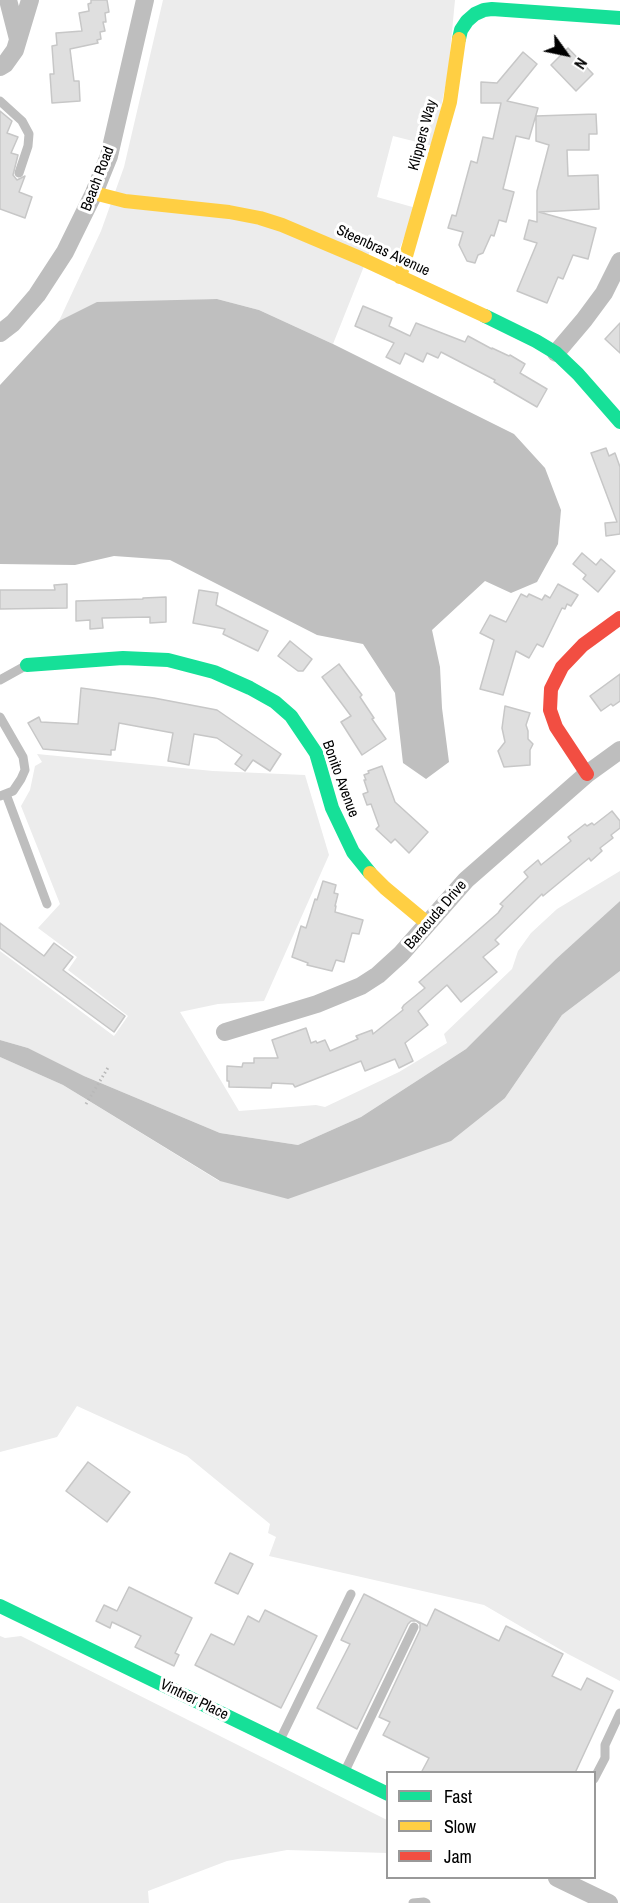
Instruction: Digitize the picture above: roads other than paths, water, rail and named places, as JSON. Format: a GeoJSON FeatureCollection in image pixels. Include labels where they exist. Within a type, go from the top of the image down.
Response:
{"type":"FeatureCollection","features":[{"type":"Feature","properties":{"kind":"street"},"geometry":{"type":"LineString","coordinates":[[8,0],[11,19],[18,39]]}},
{"type":"Feature","properties":{"kind":"street"},"geometry":{"type":"LineString","coordinates":[[0,67],[10,57],[30,0]]}},
{"type":"Feature","properties":{"kind":"street","name":"Beach Road"},"geometry":{"type":"LineString","coordinates":[[0,333],[13,323],[37,295],[65,252],[94,193],[109,156],[145,0]]}},
{"type":"Feature","properties":{"kind":"street","name":"Klippers Way"},"geometry":{"type":"LineString","coordinates":[[400,277],[450,102],[461,30],[467,21],[475,14],[492,9],[620,18]]}},
{"type":"Feature","properties":{"kind":"street","name":"Steenbras Avenue"},"geometry":{"type":"LineString","coordinates":[[94,193],[125,201],[228,212],[260,218],[312,237],[510,328],[556,353],[578,374],[620,422]]}},
{"type":"Feature","properties":{"kind":"street"},"geometry":{"type":"LineString","coordinates":[[556,353],[604,293],[620,261]]}},
{"type":"Feature","properties":{"kind":"street"},"geometry":{"type":"LineString","coordinates":[[587,774],[556,727],[550,710],[551,689],[562,667],[576,652],[620,618]]}},
{"type":"Feature","properties":{"kind":"street","name":"Bonito Avenue"},"geometry":{"type":"LineString","coordinates":[[27,665],[123,658],[168,660],[214,672],[274,702],[291,716],[316,753],[332,808],[353,852],[385,888],[427,923]]}},
{"type":"Feature","properties":{"kind":"street","name":"Baracuda Drive"},"geometry":{"type":"LineString","coordinates":[[225,1032],[317,1004],[362,986],[389,967],[466,880],[587,774],[620,750]]}},
{"type":"Feature","properties":{"kind":"street","name":"Vintner Place"},"geometry":{"type":"LineString","coordinates":[[0,1605],[386,1794]]}},
{"type":"Feature","properties":{"kind":"street"},"geometry":{"type":"LineString","coordinates":[[559,1879],[609,1903]]}},
{"type":"Feature","properties":{"kind":"lane"},"geometry":{"type":"LineString","coordinates":[[0,101],[22,121],[29,134],[28,146],[19,172]]}},
{"type":"Feature","properties":{"kind":"lane"},"geometry":{"type":"LineString","coordinates":[[0,680],[27,665]]}},
{"type":"Feature","properties":{"kind":"lane"},"geometry":{"type":"LineString","coordinates":[[0,717],[25,762],[25,770],[21,779],[13,791],[3,795],[47,904]]}},
{"type":"Feature","properties":{"kind":"lane"},"geometry":{"type":"LineString","coordinates":[[279,1741],[351,1594]]}},
{"type":"Feature","properties":{"kind":"lane"},"geometry":{"type":"LineString","coordinates":[[345,1773],[414,1627]]}},
{"type":"Feature","properties":{"kind":"lane"},"geometry":{"type":"LineString","coordinates":[[596,1775],[605,1758],[605,1745],[620,1713]]}},
{"type":"Feature","properties":{"kind":"lane"},"geometry":{"type":"LineString","coordinates":[[413,1903],[426,1903]]}}]}
